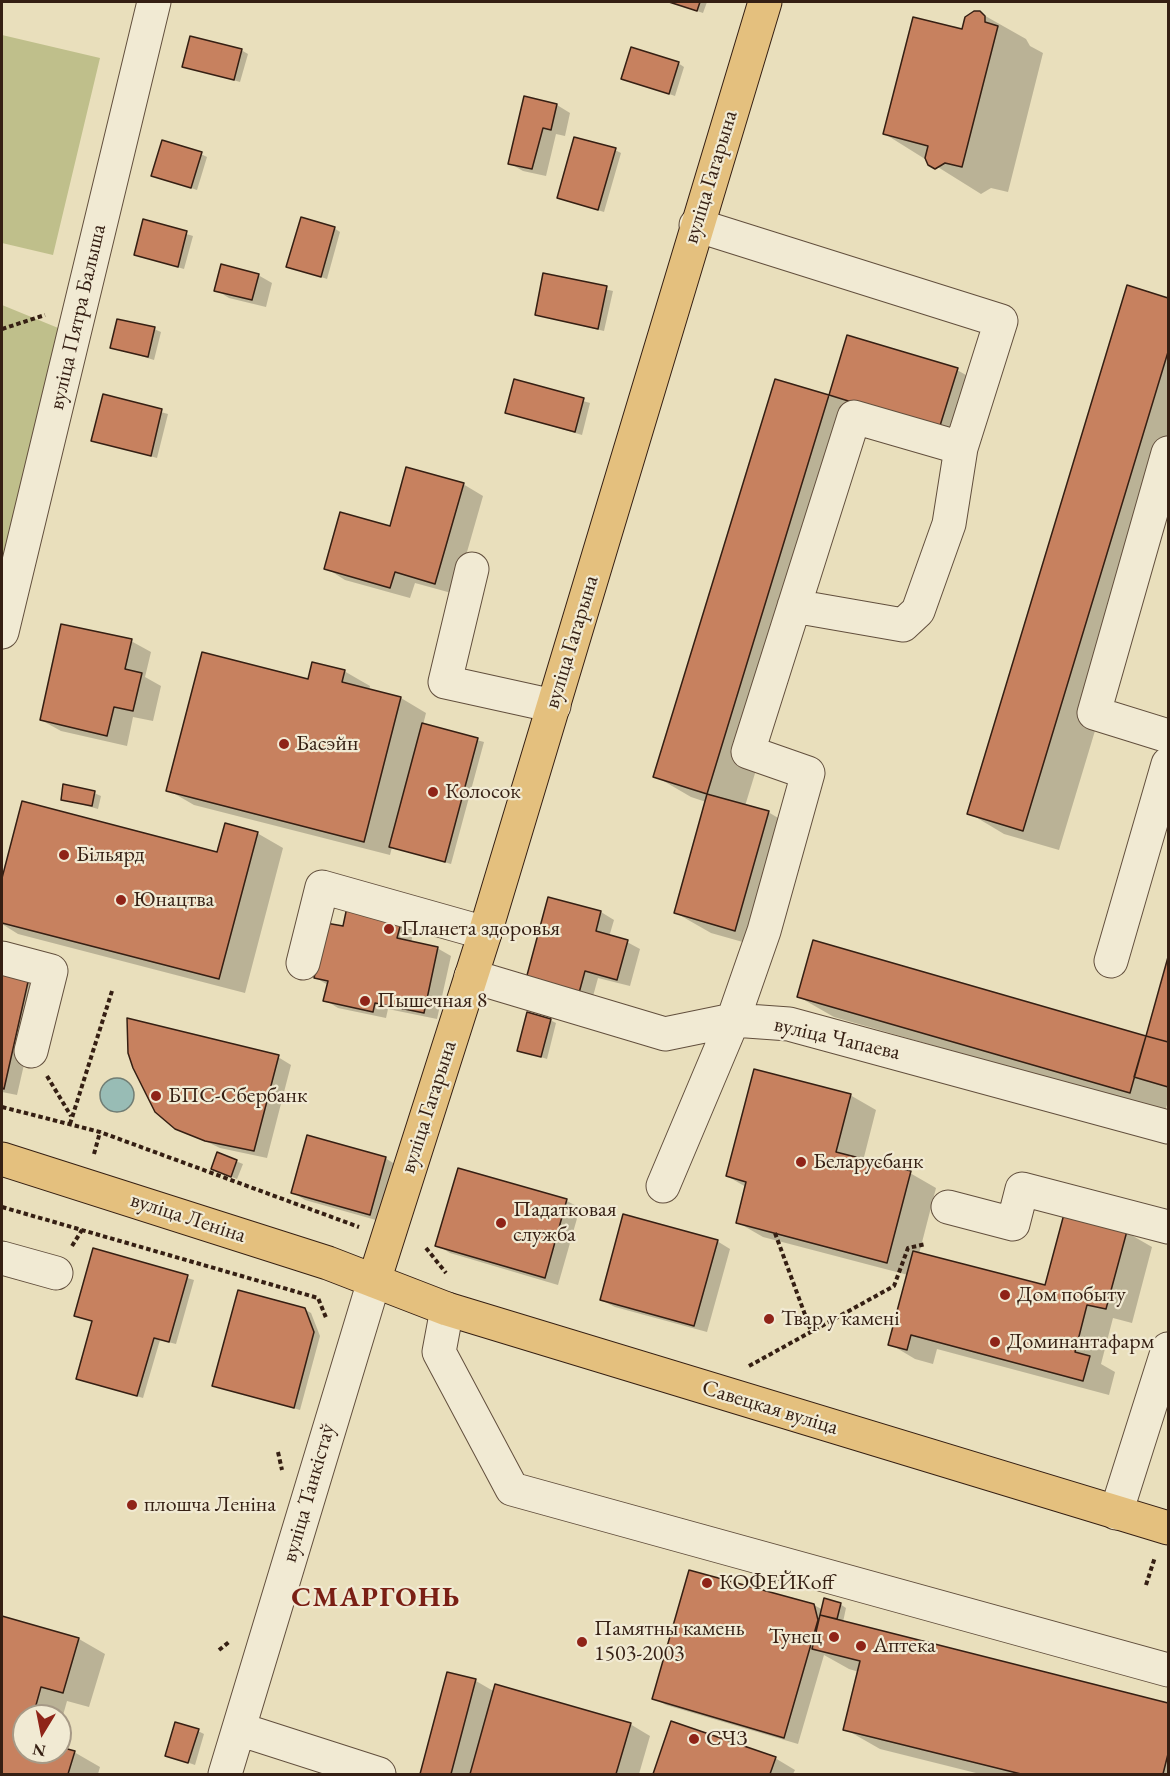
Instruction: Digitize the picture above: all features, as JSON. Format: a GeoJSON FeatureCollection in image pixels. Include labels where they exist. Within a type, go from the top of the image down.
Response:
{"type":"FeatureCollection","features":[{"type":"Feature","properties":{"kind":"main road","name":"вуліца Гагарына"},"geometry":{"type":"LineString","coordinates":[[374,1281],[485,933],[696,225],[765,2]]}},
{"type":"Feature","properties":{"kind":"main road","name":"вуліца Леніна"},"geometry":{"type":"LineString","coordinates":[[2,1159],[328,1263],[374,1281]]}},
{"type":"Feature","properties":{"kind":"main road","name":"Савецкая вуліца"},"geometry":{"type":"LineString","coordinates":[[374,1281],[447,1309],[1116,1513],[1162,1541]]}},
{"type":"Feature","properties":{"kind":"street","name":"вуліца Пятра Балыша"},"geometry":{"type":"LineString","coordinates":[[2,632],[153,2]]}},
{"type":"Feature","properties":{"kind":"street"},"geometry":{"type":"LineString","coordinates":[[696,225],[1001,321],[961,448],[949,524],[918,611],[903,625],[795,606]]}},
{"type":"Feature","properties":{"kind":"street"},"geometry":{"type":"LineString","coordinates":[[663,1186],[733,1020],[764,931],[808,773],[748,752],[854,417],[961,448]]}},
{"type":"Feature","properties":{"kind":"street"},"geometry":{"type":"LineString","coordinates":[[1168,453],[1094,713],[1168,736]]}},
{"type":"Feature","properties":{"kind":"street"},"geometry":{"type":"LineString","coordinates":[[472,569],[445,682],[554,706]]}},
{"type":"Feature","properties":{"kind":"street"},"geometry":{"type":"LineString","coordinates":[[1111,962],[1168,764]]}},
{"type":"Feature","properties":{"kind":"street"},"geometry":{"type":"LineString","coordinates":[[303,963],[322,887],[485,933]]}},
{"type":"Feature","properties":{"kind":"street"},"geometry":{"type":"LineString","coordinates":[[2,958],[51,971],[32,1051]]}},
{"type":"Feature","properties":{"kind":"street","name":"вуліца Чапаева"},"geometry":{"type":"LineString","coordinates":[[471,976],[665,1034],[733,1020],[789,1024],[1168,1127]]}},
{"type":"Feature","properties":{"kind":"street"},"geometry":{"type":"LineString","coordinates":[[948,1208],[1013,1224],[1022,1189],[1168,1227]]}},
{"type":"Feature","properties":{"kind":"street"},"geometry":{"type":"LineString","coordinates":[[2,1258],[56,1273]]}},
{"type":"Feature","properties":{"kind":"street","name":"вуліца Танкістаў"},"geometry":{"type":"LineString","coordinates":[[225,1774],[374,1281]]}},
{"type":"Feature","properties":{"kind":"street"},"geometry":{"type":"LineString","coordinates":[[447,1309],[439,1352],[512,1489],[1168,1670]]}},
{"type":"Feature","properties":{"kind":"street"},"geometry":{"type":"LineString","coordinates":[[1116,1513],[1168,1348]]}},
{"type":"Feature","properties":{"kind":"street"},"geometry":{"type":"LineString","coordinates":[[239,1729],[379,1774]]}},
{"type":"Feature","properties":{"kind":"path"},"geometry":{"type":"LineString","coordinates":[[70,1124],[112,991]]}},
{"type":"Feature","properties":{"kind":"path"},"geometry":{"type":"LineString","coordinates":[[32,1051],[71,1117]]}},
{"type":"Feature","properties":{"kind":"path"},"geometry":{"type":"LineString","coordinates":[[2,1107],[100,1132],[362,1228]]}},
{"type":"Feature","properties":{"kind":"path"},"geometry":{"type":"LineString","coordinates":[[2,1207],[318,1298],[327,1320],[324,1331]]}},
{"type":"Feature","properties":{"kind":"path"},"geometry":{"type":"LineString","coordinates":[[775,1233],[811,1331]]}},
{"type":"Feature","properties":{"kind":"path"},"geometry":{"type":"LineString","coordinates":[[744,1368],[894,1286],[908,1248],[926,1244]]}},
{"type":"Feature","properties":{"kind":"path"},"geometry":{"type":"LineString","coordinates":[[278,1452],[284,1480],[286,1470]]}},
{"type":"Feature","properties":{"kind":"path"},"geometry":{"type":"LineString","coordinates":[[1146,1585],[1162,1541]]}},
{"type":"Feature","properties":{"kind":"path"},"geometry":{"type":"LineString","coordinates":[[219,1650],[234,1637],[231,1648]]}},
{"type":"Feature","properties":{"kind":"green space"},"geometry":{"type":"Polygon","coordinates":[[[2,35],[100,58],[53,255],[2,243],[2,35]]]}},
{"type":"Feature","properties":{"kind":"green space"},"geometry":{"type":"Polygon","coordinates":[[[2,305],[68,332],[2,584],[2,305]]]}},
{"type":"Feature","properties":{"kind":"water"},"geometry":{"type":"Polygon","coordinates":[[[117,1078],[129,1083],[134,1095],[129,1107],[117,1112],[105,1107],[100,1095],[105,1083],[117,1078]]]}},
{"type":"Feature","properties":{"kind":"building"},"geometry":{"type":"Polygon","coordinates":[[[669,2],[700,2],[697,11],[669,2]]]}},
{"type":"Feature","properties":{"kind":"building"},"geometry":{"type":"Polygon","coordinates":[[[974,11],[980,11],[985,16],[985,22],[998,26],[962,167],[945,163],[935,169],[928,165],[925,158],[928,146],[883,134],[913,17],[962,29],[965,17],[974,11]]]}},
{"type":"Feature","properties":{"kind":"building"},"geometry":{"type":"Polygon","coordinates":[[[190,36],[242,49],[234,80],[182,67],[190,36]]]}},
{"type":"Feature","properties":{"kind":"building"},"geometry":{"type":"Polygon","coordinates":[[[631,47],[679,62],[669,94],[621,79],[631,47]]]}},
{"type":"Feature","properties":{"kind":"building"},"geometry":{"type":"Polygon","coordinates":[[[524,96],[557,104],[551,130],[543,128],[532,169],[508,164],[524,96]]]}},
{"type":"Feature","properties":{"kind":"building"},"geometry":{"type":"Polygon","coordinates":[[[574,137],[616,148],[598,210],[557,198],[574,137]]]}},
{"type":"Feature","properties":{"kind":"building"},"geometry":{"type":"Polygon","coordinates":[[[162,140],[202,152],[191,188],[151,176],[162,140]]]}},
{"type":"Feature","properties":{"kind":"building"},"geometry":{"type":"Polygon","coordinates":[[[301,217],[335,227],[321,277],[286,267],[301,217]]]}},
{"type":"Feature","properties":{"kind":"building"},"geometry":{"type":"Polygon","coordinates":[[[143,219],[187,231],[178,267],[134,255],[143,219]]]}},
{"type":"Feature","properties":{"kind":"building"},"geometry":{"type":"Polygon","coordinates":[[[221,264],[259,274],[252,300],[214,291],[221,264]]]}},
{"type":"Feature","properties":{"kind":"building"},"geometry":{"type":"Polygon","coordinates":[[[543,273],[607,286],[598,329],[535,315],[543,273]]]}},
{"type":"Feature","properties":{"kind":"building"},"geometry":{"type":"Polygon","coordinates":[[[1127,285],[1168,298],[1168,352],[1023,831],[967,814],[1127,285]]]}},
{"type":"Feature","properties":{"kind":"building"},"geometry":{"type":"Polygon","coordinates":[[[117,319],[155,327],[148,357],[110,348],[117,319]]]}},
{"type":"Feature","properties":{"kind":"building"},"geometry":{"type":"Polygon","coordinates":[[[847,335],[958,368],[939,429],[829,395],[847,335]]]}},
{"type":"Feature","properties":{"kind":"building"},"geometry":{"type":"Polygon","coordinates":[[[514,379],[584,398],[575,432],[505,413],[514,379]]]}},
{"type":"Feature","properties":{"kind":"building"},"geometry":{"type":"Polygon","coordinates":[[[775,379],[829,395],[707,794],[653,777],[775,379]]]}},
{"type":"Feature","properties":{"kind":"building"},"geometry":{"type":"Polygon","coordinates":[[[103,394],[162,409],[151,456],[91,441],[103,394]]]}},
{"type":"Feature","properties":{"kind":"building"},"geometry":{"type":"Polygon","coordinates":[[[406,467],[464,483],[435,584],[395,572],[390,588],[324,569],[340,512],[390,526],[406,467]]]}},
{"type":"Feature","properties":{"kind":"building"},"geometry":{"type":"Polygon","coordinates":[[[61,624],[132,639],[125,669],[142,673],[133,711],[114,707],[107,736],[40,720],[61,624]]]}},
{"type":"Feature","properties":{"kind":"building","name":"Басэйн"},"geometry":{"type":"Polygon","coordinates":[[[202,652],[308,679],[312,662],[345,670],[342,682],[401,697],[364,842],[166,791],[202,652]]]}},
{"type":"Feature","properties":{"kind":"building","name":"Колосок"},"geometry":{"type":"Polygon","coordinates":[[[422,723],[478,738],[445,862],[389,847],[422,723]]]}},
{"type":"Feature","properties":{"kind":"building"},"geometry":{"type":"Polygon","coordinates":[[[63,784],[95,791],[92,806],[61,800],[63,784]]]}},
{"type":"Feature","properties":{"kind":"building"},"geometry":{"type":"Polygon","coordinates":[[[707,794],[769,811],[735,931],[674,913],[707,794]]]}},
{"type":"Feature","properties":{"kind":"building","name":"Юнацтва"},"geometry":{"type":"Polygon","coordinates":[[[22,801],[217,852],[225,823],[258,832],[219,979],[2,923],[2,878],[22,801]]]}},
{"type":"Feature","properties":{"kind":"building"},"geometry":{"type":"Polygon","coordinates":[[[548,897],[601,911],[596,931],[628,940],[617,980],[585,971],[579,993],[526,979],[548,897]]]}},
{"type":"Feature","properties":{"kind":"building"},"geometry":{"type":"Polygon","coordinates":[[[347,907],[402,919],[397,938],[438,947],[424,1013],[375,1003],[373,1012],[323,1001],[328,981],[314,978],[326,923],[343,926],[347,907]]]}},
{"type":"Feature","properties":{"kind":"building"},"geometry":{"type":"Polygon","coordinates":[[[813,940],[1146,1036],[1130,1093],[797,997],[813,940]]]}},
{"type":"Feature","properties":{"kind":"building"},"geometry":{"type":"Polygon","coordinates":[[[1168,957],[1168,1042],[1146,1036],[1168,957]]]}},
{"type":"Feature","properties":{"kind":"building"},"geometry":{"type":"Polygon","coordinates":[[[2,966],[30,973],[4,1089],[2,1088],[2,966]]]}},
{"type":"Feature","properties":{"kind":"building"},"geometry":{"type":"Polygon","coordinates":[[[527,1012],[551,1019],[541,1057],[517,1051],[527,1012]]]}},
{"type":"Feature","properties":{"kind":"building"},"geometry":{"type":"Polygon","coordinates":[[[127,1018],[279,1055],[254,1151],[205,1141],[175,1129],[155,1112],[128,1053],[127,1018]]]}},
{"type":"Feature","properties":{"kind":"building"},"geometry":{"type":"Polygon","coordinates":[[[1146,1036],[1168,1042],[1168,1087],[1134,1077],[1146,1036]]]}},
{"type":"Feature","properties":{"kind":"building","name":"Беларусбанк"},"geometry":{"type":"Polygon","coordinates":[[[754,1069],[851,1094],[836,1152],[911,1171],[887,1263],[736,1223],[746,1182],[726,1176],[754,1069]]]}},
{"type":"Feature","properties":{"kind":"building"},"geometry":{"type":"Polygon","coordinates":[[[307,1135],[386,1157],[370,1215],[291,1193],[307,1135]]]}},
{"type":"Feature","properties":{"kind":"building"},"geometry":{"type":"Polygon","coordinates":[[[217,1152],[237,1160],[231,1177],[211,1169],[217,1152]]]}},
{"type":"Feature","properties":{"kind":"building","name":"Падатковая служба"},"geometry":{"type":"Polygon","coordinates":[[[458,1168],[567,1199],[545,1278],[435,1246],[458,1168]]]}},
{"type":"Feature","properties":{"kind":"building"},"geometry":{"type":"Polygon","coordinates":[[[623,1214],[718,1240],[694,1326],[600,1300],[623,1214]]]}},
{"type":"Feature","properties":{"kind":"building","name":"Дом побыту"},"geometry":{"type":"Polygon","coordinates":[[[1064,1214],[1127,1231],[1106,1309],[1087,1305],[1075,1352],[1090,1356],[1083,1381],[911,1335],[907,1350],[888,1345],[913,1251],[1045,1285],[1064,1214]]]}},
{"type":"Feature","properties":{"kind":"building"},"geometry":{"type":"Polygon","coordinates":[[[93,1248],[188,1275],[169,1342],[154,1338],[137,1396],[76,1379],[92,1321],[74,1316],[93,1248]]]}},
{"type":"Feature","properties":{"kind":"building"},"geometry":{"type":"Polygon","coordinates":[[[238,1290],[305,1308],[314,1332],[294,1408],[212,1386],[238,1290]]]}},
{"type":"Feature","properties":{"kind":"building"},"geometry":{"type":"Polygon","coordinates":[[[689,1570],[814,1604],[818,1620],[784,1738],[652,1699],[689,1570]]]}},
{"type":"Feature","properties":{"kind":"building"},"geometry":{"type":"Polygon","coordinates":[[[824,1598],[841,1603],[837,1619],[820,1615],[824,1598]]]}},
{"type":"Feature","properties":{"kind":"building"},"geometry":{"type":"Polygon","coordinates":[[[820,1615],[1168,1703],[1168,1754],[1163,1774],[1021,1774],[843,1730],[860,1661],[812,1649],[820,1615]]]}},
{"type":"Feature","properties":{"kind":"building"},"geometry":{"type":"Polygon","coordinates":[[[2,1616],[79,1638],[63,1693],[41,1687],[36,1704],[12,1704],[12,1764],[71,1764],[68,1774],[2,1774],[2,1616]]]}},
{"type":"Feature","properties":{"kind":"building"},"geometry":{"type":"Polygon","coordinates":[[[447,1672],[476,1679],[451,1774],[420,1774],[447,1672]]]}},
{"type":"Feature","properties":{"kind":"building"},"geometry":{"type":"Polygon","coordinates":[[[495,1684],[631,1723],[616,1774],[470,1774],[495,1684]]]}},
{"type":"Feature","properties":{"kind":"building","name":"СЧЗ"},"geometry":{"type":"Polygon","coordinates":[[[671,1721],[776,1757],[770,1774],[653,1774],[671,1721]]]}},
{"type":"Feature","properties":{"kind":"building"},"geometry":{"type":"Polygon","coordinates":[[[175,1722],[199,1729],[188,1763],[165,1756],[175,1722]]]}},
{"type":"Feature","properties":{"kind":"place","name":"Басэйн"},"geometry":{"type":"Point","coordinates":[284,744]}},
{"type":"Feature","properties":{"kind":"place","name":"Колосок"},"geometry":{"type":"Point","coordinates":[433,792]}},
{"type":"Feature","properties":{"kind":"place","name":"Більярд"},"geometry":{"type":"Point","coordinates":[64,855]}},
{"type":"Feature","properties":{"kind":"place","name":"Юнацтва"},"geometry":{"type":"Point","coordinates":[121,900]}},
{"type":"Feature","properties":{"kind":"place","name":"Планета здоровья"},"geometry":{"type":"Point","coordinates":[389,929]}},
{"type":"Feature","properties":{"kind":"place","name":"Пышечная 8"},"geometry":{"type":"Point","coordinates":[365,1001]}},
{"type":"Feature","properties":{"kind":"place","name":"БПС-Сбербанк"},"geometry":{"type":"Point","coordinates":[156,1096]}},
{"type":"Feature","properties":{"kind":"place","name":"Беларусбанк"},"geometry":{"type":"Point","coordinates":[801,1162]}},
{"type":"Feature","properties":{"kind":"place","name":"Падатковая служба"},"geometry":{"type":"Point","coordinates":[501,1223]}},
{"type":"Feature","properties":{"kind":"place","name":"Дом побыту"},"geometry":{"type":"Point","coordinates":[1005,1295]}},
{"type":"Feature","properties":{"kind":"place","name":"Твар у камені"},"geometry":{"type":"Point","coordinates":[769,1319]}},
{"type":"Feature","properties":{"kind":"place","name":"Доминантафарм"},"geometry":{"type":"Point","coordinates":[995,1342]}},
{"type":"Feature","properties":{"kind":"place","name":"плошча Леніна"},"geometry":{"type":"Point","coordinates":[132,1505]}},
{"type":"Feature","properties":{"kind":"place","name":"КОФЕЙКoff"},"geometry":{"type":"Point","coordinates":[707,1583]}},
{"type":"Feature","properties":{"kind":"place","name":"Тунец"},"geometry":{"type":"Point","coordinates":[834,1637]}},
{"type":"Feature","properties":{"kind":"place","name":"Памятны камень 1503-2003"},"geometry":{"type":"Point","coordinates":[582,1642]}},
{"type":"Feature","properties":{"kind":"place","name":"Аптека"},"geometry":{"type":"Point","coordinates":[861,1646]}},
{"type":"Feature","properties":{"kind":"place","name":"СЧЗ"},"geometry":{"type":"Point","coordinates":[694,1739]}},
{"type":"Feature","properties":{"kind":"district","name":"СМАРГОНЬ"},"geometry":{"type":"Point","coordinates":[376,1598]}}]}
